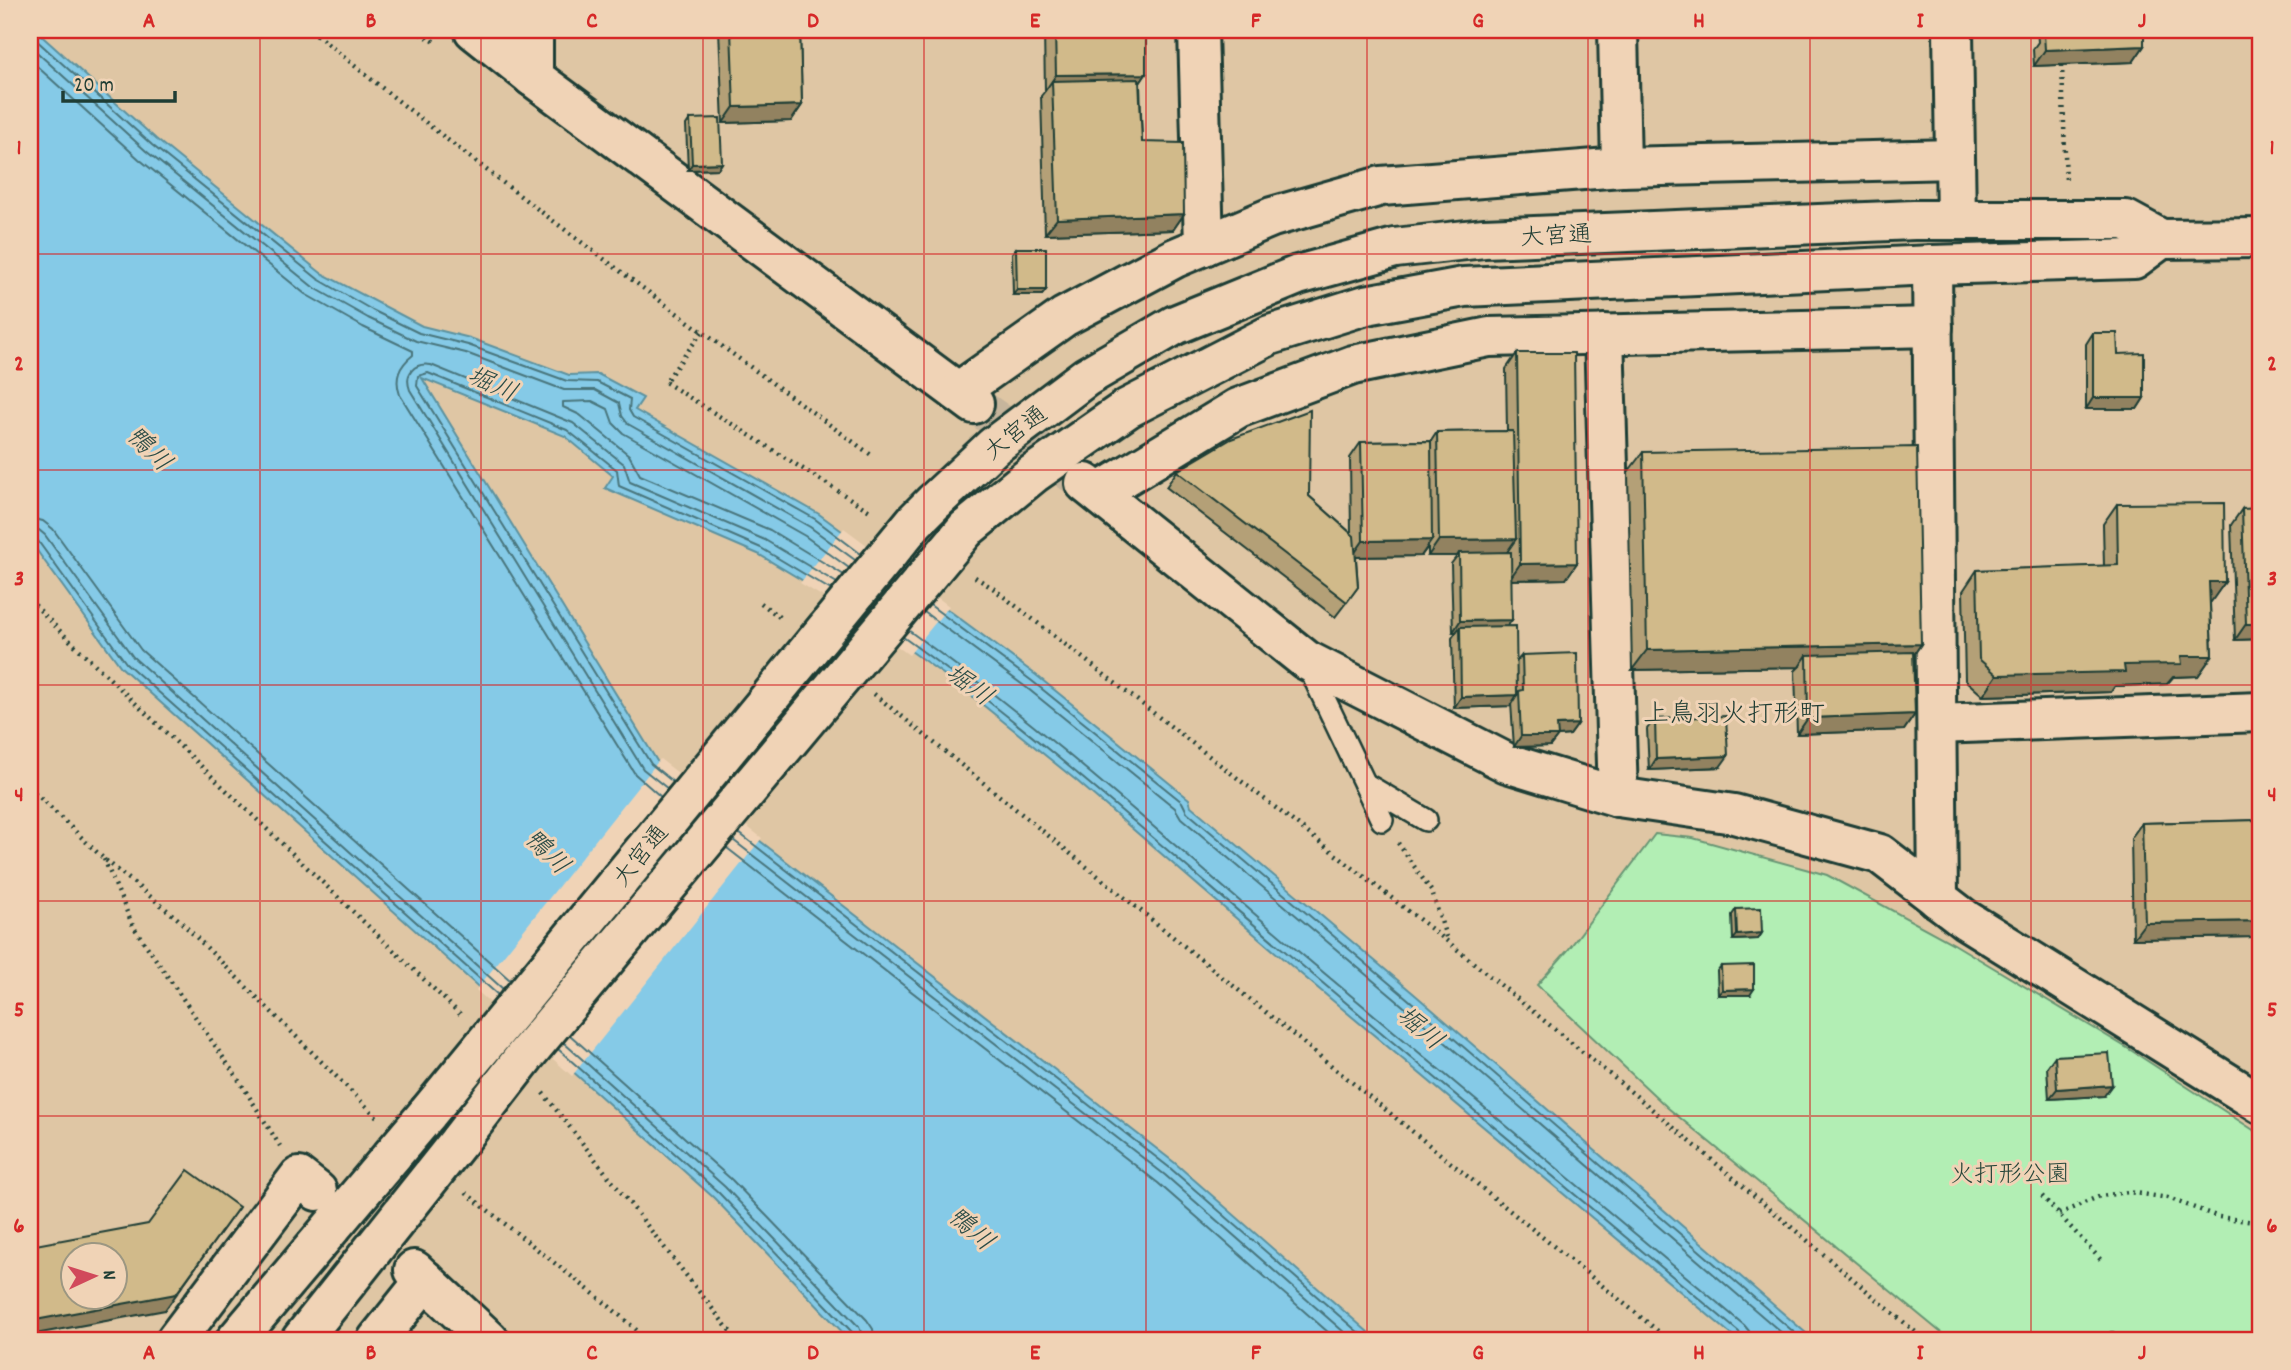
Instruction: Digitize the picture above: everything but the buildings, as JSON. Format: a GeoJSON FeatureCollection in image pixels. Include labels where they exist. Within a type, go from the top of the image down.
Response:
{"type":"FeatureCollection","features":[{"type":"Feature","properties":{"kind":"street"},"geometry":{"type":"LineString","coordinates":[[474,30],[533,77],[966,398],[1064,317],[1175,258],[1272,217],[1381,186],[1621,167],[1954,159]]}},
{"type":"Feature","properties":{"kind":"street"},"geometry":{"type":"LineString","coordinates":[[533,30],[533,77]]}},
{"type":"Feature","properties":{"kind":"street"},"geometry":{"type":"LineString","coordinates":[[1198,30],[1204,246]]}},
{"type":"Feature","properties":{"kind":"street"},"geometry":{"type":"LineString","coordinates":[[1618,30],[1621,167]]}},
{"type":"Feature","properties":{"kind":"street"},"geometry":{"type":"LineString","coordinates":[[1953,30],[1956,220]]}},
{"type":"Feature","properties":{"kind":"street","name":"大宮通"},"geometry":{"type":"LineString","coordinates":[[236,1340],[428,1113],[897,543],[934,502],[994,446],[1086,377],[1175,325],[1298,275],[1395,248],[1484,238],[1956,220],[2126,220],[2161,239],[2261,238]]}},
{"type":"Feature","properties":{"kind":"street","name":"大宮通"},"geometry":{"type":"LineString","coordinates":[[301,1340],[525,1056],[966,529],[1034,474],[1128,408],[1270,335],[1367,305],[1464,287],[1932,265],[2134,259],[2161,239]]}},
{"type":"Feature","properties":{"kind":"street"},"geometry":{"type":"LineString","coordinates":[[1932,265],[1938,899]]}},
{"type":"Feature","properties":{"kind":"street"},"geometry":{"type":"LineString","coordinates":[[1933,327],[1489,337],[1353,365],[1238,408],[1091,488],[1306,660],[1507,763],[1618,797],[1734,814],[1880,854],[1966,920],[2261,1104]]}},
{"type":"Feature","properties":{"kind":"street"},"geometry":{"type":"LineString","coordinates":[[1604,334],[1618,797]]}},
{"type":"Feature","properties":{"kind":"street"},"geometry":{"type":"LineString","coordinates":[[1937,724],[2261,712]]}},
{"type":"Feature","properties":{"kind":"street"},"geometry":{"type":"LineString","coordinates":[[176,1340],[308,1184]]}},
{"type":"Feature","properties":{"kind":"street"},"geometry":{"type":"LineString","coordinates":[[377,1340],[419,1275],[489,1340]]}},
{"type":"Feature","properties":{"kind":"lane"},"geometry":{"type":"LineString","coordinates":[[1306,660],[1382,820]]}},
{"type":"Feature","properties":{"kind":"lane"},"geometry":{"type":"LineString","coordinates":[[1364,784],[1426,820]]}},
{"type":"Feature","properties":{"kind":"path"},"geometry":{"type":"LineString","coordinates":[[311,30],[422,122],[874,457]]}},
{"type":"Feature","properties":{"kind":"path"},"geometry":{"type":"LineString","coordinates":[[2062,65],[2065,177]]}},
{"type":"Feature","properties":{"kind":"path"},"geometry":{"type":"LineString","coordinates":[[702,332],[666,383],[875,514]]}},
{"type":"Feature","properties":{"kind":"path"},"geometry":{"type":"LineString","coordinates":[[970,574],[994,589],[1447,941],[1924,1340]]}},
{"type":"Feature","properties":{"kind":"path"},"geometry":{"type":"LineString","coordinates":[[30,600],[467,1020]]}},
{"type":"Feature","properties":{"kind":"path"},"geometry":{"type":"LineString","coordinates":[[761,603],[783,620]]}},
{"type":"Feature","properties":{"kind":"path"},"geometry":{"type":"LineString","coordinates":[[869,691],[1670,1340]]}},
{"type":"Feature","properties":{"kind":"path"},"geometry":{"type":"LineString","coordinates":[[30,788],[103,858],[178,919],[383,1123]]}},
{"type":"Feature","properties":{"kind":"path"},"geometry":{"type":"LineString","coordinates":[[1382,820],[1432,892],[1447,941]]}},
{"type":"Feature","properties":{"kind":"path"},"geometry":{"type":"LineString","coordinates":[[103,858],[133,926],[308,1184]]}},
{"type":"Feature","properties":{"kind":"path"},"geometry":{"type":"LineString","coordinates":[[536,1087],[546,1096],[737,1340]]}},
{"type":"Feature","properties":{"kind":"path"},"geometry":{"type":"LineString","coordinates":[[463,1190],[649,1340]]}},
{"type":"Feature","properties":{"kind":"path"},"geometry":{"type":"LineString","coordinates":[[2059,1214],[2100,1196],[2129,1192],[2168,1198],[2219,1217],[2261,1223]]}},
{"type":"Feature","properties":{"kind":"path"},"geometry":{"type":"LineString","coordinates":[[2042,1196],[2101,1260]]}},
{"type":"Feature","properties":{"kind":"path"},"geometry":{"type":"LineString","coordinates":[[2113,1331],[2113,1340]]}},
{"type":"Feature","properties":{"kind":"shaded area"},"geometry":{"type":"Polygon","coordinates":[[[30,30],[2261,30],[2261,1340],[30,1340],[30,30]]]}},
{"type":"Feature","properties":{"kind":"green space","name":"火打形公園"},"geometry":{"type":"Polygon","coordinates":[[[1655,834],[1693,838],[1827,875],[1954,944],[2132,1051],[2261,1135],[2261,1340],[1950,1340],[1668,1108],[1537,985],[1568,950],[1655,834]]]}},
{"type":"Feature","properties":{"kind":"water"},"geometry":{"type":"Polygon","coordinates":[[[30,30],[35,30],[156,139],[321,273],[422,326],[470,338],[569,375],[598,374],[643,398],[635,410],[819,514],[1036,675],[1189,799],[1191,806],[1413,993],[1814,1340],[1738,1340],[1295,969],[1077,781],[957,684],[862,616],[758,554],[605,488],[613,476],[565,436],[422,378],[657,761],[1175,1163],[1377,1340],[850,1340],[714,1198],[121,667],[30,541],[30,30]]]}},
{"type":"Feature","properties":{"kind":"pier"},"geometry":{"type":"Polygon","coordinates":[[[844,528],[949,606],[909,655],[860,619],[800,583],[844,528]]]}},
{"type":"Feature","properties":{"kind":"pier"},"geometry":{"type":"Polygon","coordinates":[[[660,759],[762,838],[572,1076],[476,990],[660,759]]]}},
{"type":"Feature","properties":{"kind":"tunnel"},"geometry":{"type":"LineString","coordinates":[[974,404],[1078,478]]}},
{"type":"Feature","properties":{"kind":"tunnel"},"geometry":{"type":"LineString","coordinates":[[318,1192],[414,1270]]}},
{"type":"Feature","properties":{"kind":"district","name":"上鳥羽火打形町"},"geometry":{"type":"Point","coordinates":[1734,712]}},
{"type":"Feature","properties":{"kind":"water label","name":"堀川"},"geometry":{"type":"Point","coordinates":[493,383]}},
{"type":"Feature","properties":{"kind":"water label","name":"鴨川"},"geometry":{"type":"Point","coordinates":[150,448]}},
{"type":"Feature","properties":{"kind":"water label","name":"堀川"},"geometry":{"type":"Point","coordinates":[970,684]}},
{"type":"Feature","properties":{"kind":"water label","name":"鴨川"},"geometry":{"type":"Point","coordinates":[548,851]}},
{"type":"Feature","properties":{"kind":"water label","name":"堀川"},"geometry":{"type":"Point","coordinates":[1421,1027]}},
{"type":"Feature","properties":{"kind":"water label","name":"鴨川"},"geometry":{"type":"Point","coordinates":[972,1228]}}]}
